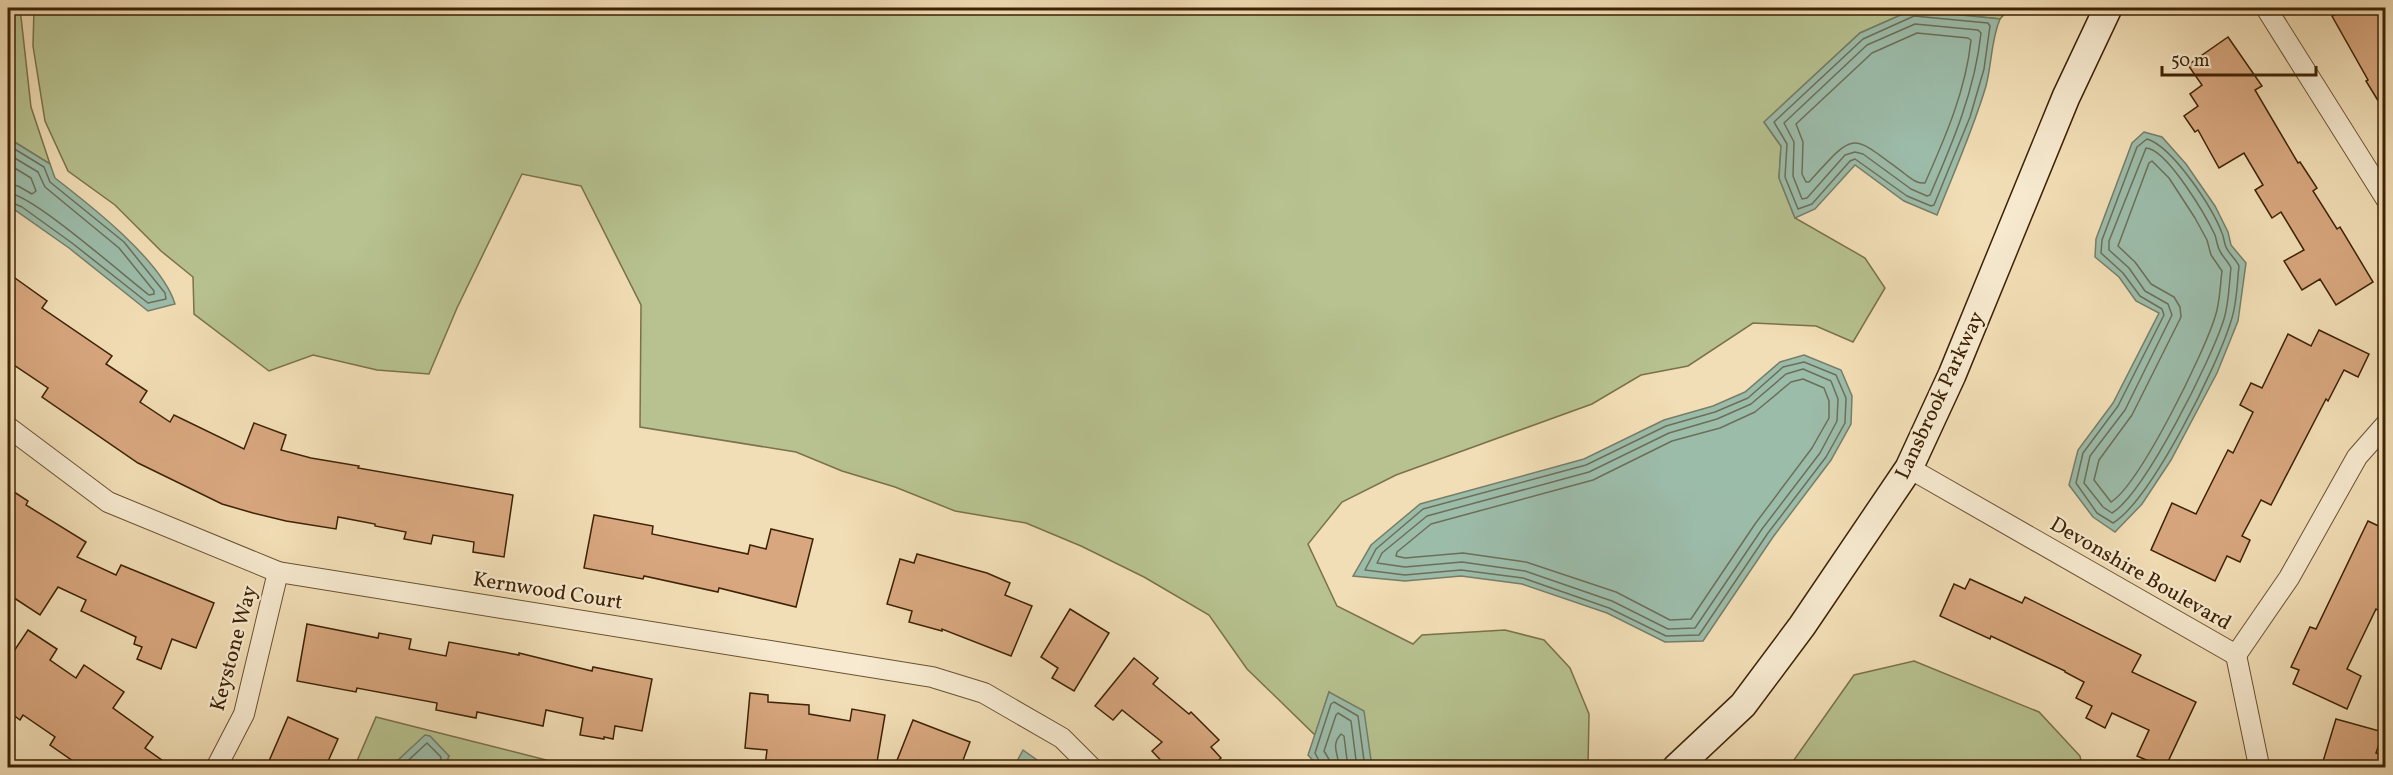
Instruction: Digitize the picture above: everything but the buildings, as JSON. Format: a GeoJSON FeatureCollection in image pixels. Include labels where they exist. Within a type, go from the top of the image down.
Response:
{"type":"FeatureCollection","features":[{"type":"Feature","properties":{"kind":"street","name":"Lansbrook Parkway"},"geometry":{"type":"LineString","coordinates":[[1676,768],[1743,705],[1802,626],[1909,468],[1953,375],[2066,97],[2108,8]]}},
{"type":"Feature","properties":{"kind":"street"},"geometry":{"type":"LineString","coordinates":[[2266,8],[2385,199]]}},
{"type":"Feature","properties":{"kind":"street","name":"Devonshire Boulevard"},"geometry":{"type":"LineString","coordinates":[[1909,468],[2236,655],[2289,578],[2357,457],[2385,424]]}},
{"type":"Feature","properties":{"kind":"street","name":"Kernwood Court"},"geometry":{"type":"LineString","coordinates":[[8,427],[108,502],[278,572],[932,677],[984,693],[1062,738],[1092,768]]}},
{"type":"Feature","properties":{"kind":"street","name":"Keystone Way"},"geometry":{"type":"LineString","coordinates":[[216,768],[244,714],[278,572]]}},
{"type":"Feature","properties":{"kind":"street"},"geometry":{"type":"LineString","coordinates":[[2236,655],[2258,761]]}},
{"type":"Feature","properties":{"kind":"green space"},"geometry":{"type":"Polygon","coordinates":[[[8,8],[20,8],[31,107],[50,164],[8,138],[8,8]]]}},
{"type":"Feature","properties":{"kind":"green space"},"geometry":{"type":"Polygon","coordinates":[[[34,8],[2010,8],[2000,19],[1912,10],[1860,33],[1764,122],[1781,146],[1779,178],[1795,218],[1865,258],[1885,288],[1853,342],[1816,326],[1753,323],[1688,366],[1641,375],[1592,404],[1396,475],[1342,502],[1308,544],[1337,606],[1413,644],[1422,635],[1505,630],[1544,640],[1570,668],[1589,714],[1588,768],[1372,767],[1329,692],[1315,735],[1247,669],[1209,615],[1144,577],[1081,546],[1026,523],[955,511],[895,487],[842,471],[796,452],[640,427],[641,305],[581,186],[522,174],[457,308],[429,374],[377,370],[313,355],[269,371],[194,314],[193,277],[161,251],[115,205],[68,171],[45,121],[33,46],[34,8]]]}},
{"type":"Feature","properties":{"kind":"green space"},"geometry":{"type":"Polygon","coordinates":[[[1914,661],[2039,712],[2080,756],[2082,767],[1789,767],[1854,675],[1914,661]]]}},
{"type":"Feature","properties":{"kind":"green space"},"geometry":{"type":"Polygon","coordinates":[[[376,717],[574,767],[444,767],[449,756],[397,761],[394,767],[354,768],[376,717]]]}},
{"type":"Feature","properties":{"kind":"water"},"geometry":{"type":"Polygon","coordinates":[[[1912,10],[2000,19],[1981,102],[1937,215],[1904,201],[1855,165],[1815,209],[1795,218],[1779,178],[1781,146],[1764,122],[1860,33],[1912,10]]]}},
{"type":"Feature","properties":{"kind":"water"},"geometry":{"type":"Polygon","coordinates":[[[2144,132],[2162,137],[2186,164],[2215,206],[2228,232],[2231,245],[2246,263],[2238,321],[2217,373],[2171,460],[2142,504],[2115,532],[2093,517],[2069,485],[2078,450],[2113,403],[2159,313],[2136,301],[2119,277],[2095,257],[2096,239],[2132,143],[2144,132]]]}},
{"type":"Feature","properties":{"kind":"water"},"geometry":{"type":"Polygon","coordinates":[[[8,138],[50,164],[55,178],[87,203],[141,252],[168,287],[175,304],[148,311],[69,248],[8,205],[8,138]]]}},
{"type":"Feature","properties":{"kind":"water"},"geometry":{"type":"Polygon","coordinates":[[[1804,355],[1841,370],[1852,396],[1851,424],[1831,460],[1773,537],[1703,641],[1665,642],[1607,613],[1522,584],[1461,576],[1405,581],[1353,576],[1371,545],[1420,504],[1584,459],[1664,420],[1713,406],[1745,392],[1780,362],[1804,355]]]}},
{"type":"Feature","properties":{"kind":"water"},"geometry":{"type":"Polygon","coordinates":[[[1329,692],[1364,711],[1372,767],[1319,767],[1308,755],[1329,692]]]}},
{"type":"Feature","properties":{"kind":"water"},"geometry":{"type":"Polygon","coordinates":[[[425,735],[430,736],[449,756],[444,767],[394,767],[397,761],[425,735]]]}},
{"type":"Feature","properties":{"kind":"water"},"geometry":{"type":"Polygon","coordinates":[[[1023,750],[1047,767],[1014,767],[1023,750]]]}}]}
